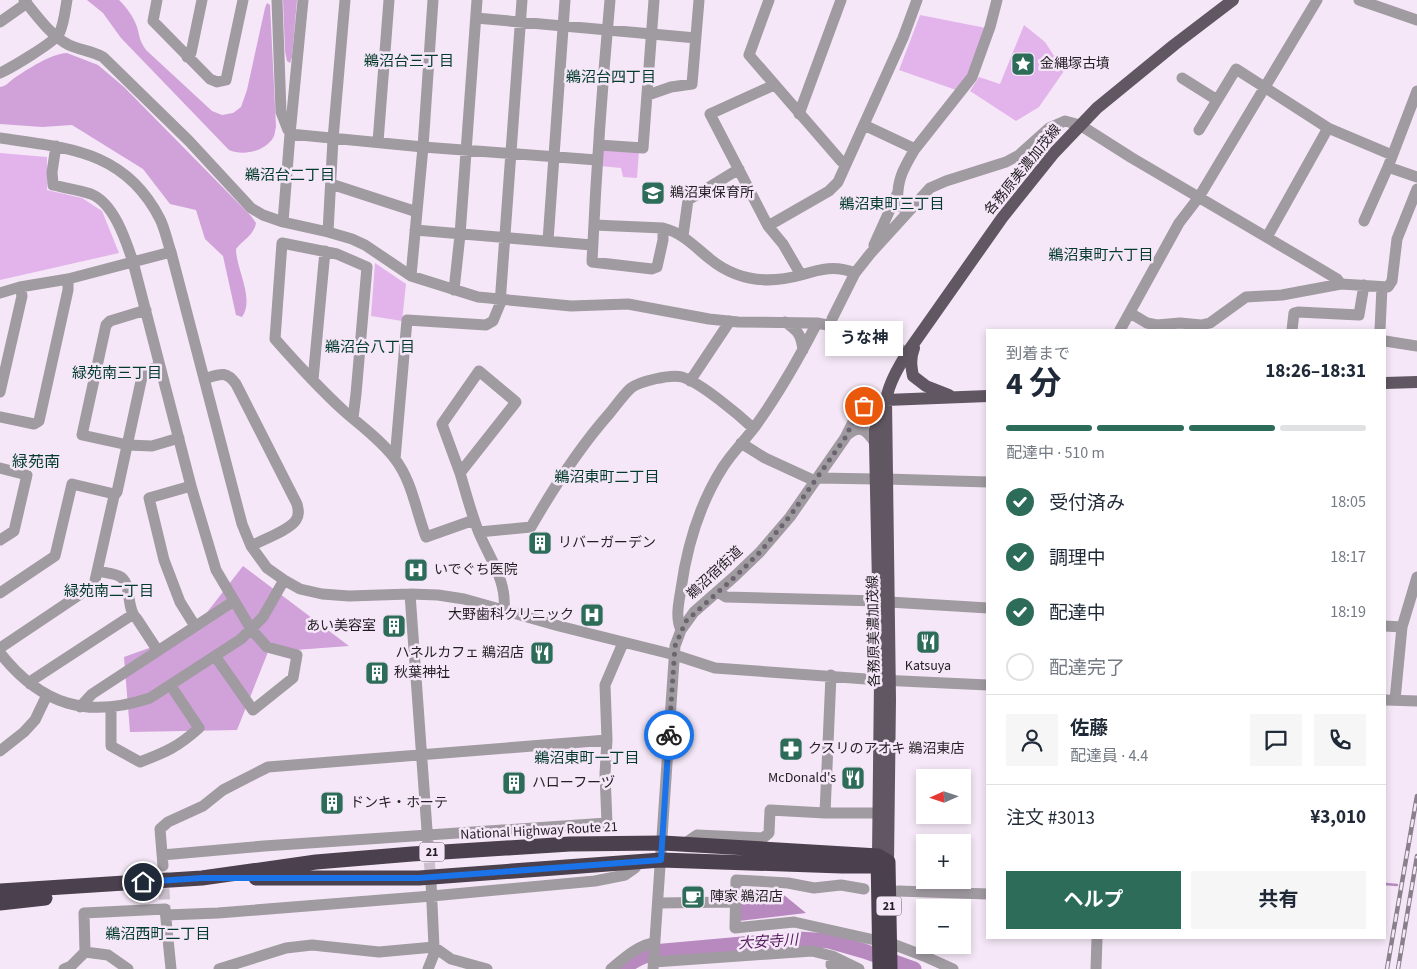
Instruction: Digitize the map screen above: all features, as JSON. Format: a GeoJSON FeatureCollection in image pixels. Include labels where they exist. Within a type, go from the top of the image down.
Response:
{"type":"FeatureCollection","features":[{"type":"Feature","properties":{"kind":"highway","name":"National Highway Route 21"},"geometry":{"type":"LineString","coordinates":[[202,878],[291,865],[393,855],[570,844],[684,844],[882,861]]}},
{"type":"Feature","properties":{"kind":"highway","name":"National Highway Route 21"},"geometry":{"type":"LineString","coordinates":[[0,891],[202,878],[419,878],[661,860],[842,866],[882,861]]}},
{"type":"Feature","properties":{"kind":"highway","name":"21"},"geometry":{"type":"LineString","coordinates":[[880,969],[883,942],[882,861]]}},
{"type":"Feature","properties":{"kind":"highway"},"geometry":{"type":"LineString","coordinates":[[842,866],[860,874],[867,880],[870,887],[874,920],[883,942]]}},
{"type":"Feature","properties":{"kind":"highway","name":"21"},"geometry":{"type":"LineString","coordinates":[[0,903],[78,894],[143,882]]}},
{"type":"Feature","properties":{"kind":"highway","name":"21"},"geometry":{"type":"LineString","coordinates":[[883,942],[890,969]]}},
{"type":"Feature","properties":{"kind":"main road","name":"各務原美濃加茂線"},"geometry":{"type":"LineString","coordinates":[[881,479],[875,443],[875,430],[893,378],[906,353],[1002,218],[1054,153],[1097,108],[1166,51],[1233,0]]}},
{"type":"Feature","properties":{"kind":"main road"},"geometry":{"type":"LineString","coordinates":[[921,332],[911,355],[913,376],[926,386],[953,397]]}},
{"type":"Feature","properties":{"kind":"main road"},"geometry":{"type":"LineString","coordinates":[[1386,383],[1417,382]]}},
{"type":"Feature","properties":{"kind":"main road"},"geometry":{"type":"LineString","coordinates":[[886,400],[986,396]]}},
{"type":"Feature","properties":{"kind":"main road","name":"各務原美濃加茂線"},"geometry":{"type":"LineString","coordinates":[[882,861],[885,680],[881,479],[886,400]]}},
{"type":"Feature","properties":{"kind":"main road","name":"各務原美濃加茂線"},"geometry":{"type":"LineString","coordinates":[[882,861],[878,812],[885,680]]}},
{"type":"Feature","properties":{"kind":"street"},"geometry":{"type":"LineString","coordinates":[[0,73],[10,69],[57,37],[62,28],[67,0]]}},
{"type":"Feature","properties":{"kind":"street"},"geometry":{"type":"LineString","coordinates":[[158,0],[153,21],[210,79],[217,82],[226,80],[243,0]]}},
{"type":"Feature","properties":{"kind":"street"},"geometry":{"type":"LineString","coordinates":[[187,57],[191,53],[202,0]]}},
{"type":"Feature","properties":{"kind":"street"},"geometry":{"type":"LineString","coordinates":[[277,0],[281,112],[290,134]]}},
{"type":"Feature","properties":{"kind":"street"},"geometry":{"type":"LineString","coordinates":[[283,222],[303,0]]}},
{"type":"Feature","properties":{"kind":"street"},"geometry":{"type":"LineString","coordinates":[[328,232],[345,0]]}},
{"type":"Feature","properties":{"kind":"street"},"geometry":{"type":"LineString","coordinates":[[378,142],[389,0]]}},
{"type":"Feature","properties":{"kind":"street"},"geometry":{"type":"LineString","coordinates":[[412,276],[433,0]]}},
{"type":"Feature","properties":{"kind":"street"},"geometry":{"type":"LineString","coordinates":[[454,290],[460,235],[477,0]]}},
{"type":"Feature","properties":{"kind":"street"},"geometry":{"type":"LineString","coordinates":[[395,459],[406,320],[486,325],[492,321],[501,300],[522,0]]}},
{"type":"Feature","properties":{"kind":"street"},"geometry":{"type":"LineString","coordinates":[[548,241],[565,0]]}},
{"type":"Feature","properties":{"kind":"street"},"geometry":{"type":"LineString","coordinates":[[610,0],[597,160],[592,262],[652,269],[657,267],[663,240],[663,228]]}},
{"type":"Feature","properties":{"kind":"street"},"geometry":{"type":"LineString","coordinates":[[599,145],[643,148],[654,0]]}},
{"type":"Feature","properties":{"kind":"street"},"geometry":{"type":"LineString","coordinates":[[648,95],[671,87],[692,84],[699,0]]}},
{"type":"Feature","properties":{"kind":"street"},"geometry":{"type":"LineString","coordinates":[[769,0],[749,55],[841,161],[846,163]]}},
{"type":"Feature","properties":{"kind":"street"},"geometry":{"type":"LineString","coordinates":[[799,114],[841,0]]}},
{"type":"Feature","properties":{"kind":"street"},"geometry":{"type":"LineString","coordinates":[[831,325],[832,319],[855,273],[888,226],[901,174],[916,149],[972,77],[990,27],[997,0]]}},
{"type":"Feature","properties":{"kind":"street"},"geometry":{"type":"LineString","coordinates":[[1121,329],[1179,223],[1199,197],[1317,0]]}},
{"type":"Feature","properties":{"kind":"street"},"geometry":{"type":"LineString","coordinates":[[1359,0],[1417,20]]}},
{"type":"Feature","properties":{"kind":"street"},"geometry":{"type":"LineString","coordinates":[[768,226],[829,191],[838,182],[903,38],[913,1]]}},
{"type":"Feature","properties":{"kind":"street"},"geometry":{"type":"LineString","coordinates":[[0,22],[25,2],[57,37],[68,44],[95,52],[103,57],[189,141],[251,208],[263,215],[283,222],[328,232],[365,245],[412,276],[478,297],[501,300],[571,306],[628,304],[709,319],[831,325],[877,336],[906,353]]}},
{"type":"Feature","properties":{"kind":"street"},"geometry":{"type":"LineString","coordinates":[[476,18],[696,38]]}},
{"type":"Feature","properties":{"kind":"street"},"geometry":{"type":"LineString","coordinates":[[1199,130],[1236,69],[1328,128],[1392,155]]}},
{"type":"Feature","properties":{"kind":"street"},"geometry":{"type":"LineString","coordinates":[[1182,78],[1218,100]]}},
{"type":"Feature","properties":{"kind":"street"},"geometry":{"type":"LineString","coordinates":[[774,85],[710,114],[768,226],[783,244],[801,275]]}},
{"type":"Feature","properties":{"kind":"street"},"geometry":{"type":"LineString","coordinates":[[1364,221],[1388,168],[1417,91]]}},
{"type":"Feature","properties":{"kind":"street"},"geometry":{"type":"LineString","coordinates":[[888,226],[912,208],[930,188],[1006,162],[1019,155],[1049,128],[1065,121],[1080,125],[1132,158],[1337,279],[1341,284]]}},
{"type":"Feature","properties":{"kind":"street"},"geometry":{"type":"LineString","coordinates":[[864,125],[916,149]]}},
{"type":"Feature","properties":{"kind":"street"},"geometry":{"type":"LineString","coordinates":[[1267,237],[1328,128]]}},
{"type":"Feature","properties":{"kind":"street"},"geometry":{"type":"LineString","coordinates":[[290,134],[423,147],[597,160]]}},
{"type":"Feature","properties":{"kind":"street"},"geometry":{"type":"LineString","coordinates":[[0,138],[81,151],[102,160],[130,179],[146,197],[160,220],[171,252],[242,524],[251,546],[267,568],[300,589],[322,594],[349,596],[410,594],[438,595],[464,599],[715,668],[986,685]]}},
{"type":"Feature","properties":{"kind":"street"},"geometry":{"type":"LineString","coordinates":[[56,146],[52,172],[53,185],[92,195],[101,201],[124,234],[146,310],[191,486],[216,570],[251,630],[267,646],[297,655],[293,678],[253,710],[215,656]]}},
{"type":"Feature","properties":{"kind":"street"},"geometry":{"type":"LineString","coordinates":[[1388,168],[1417,177]]}},
{"type":"Feature","properties":{"kind":"street"},"geometry":{"type":"LineString","coordinates":[[683,236],[688,200],[739,169]]}},
{"type":"Feature","properties":{"kind":"street"},"geometry":{"type":"LineString","coordinates":[[331,184],[417,212]]}},
{"type":"Feature","properties":{"kind":"street"},"geometry":{"type":"LineString","coordinates":[[1130,313],[1147,323],[1157,325],[1210,324],[1246,297],[1282,295],[1341,284],[1388,287],[1392,281],[1398,239],[1412,215],[1417,189]]}},
{"type":"Feature","properties":{"kind":"street"},"geometry":{"type":"LineString","coordinates":[[897,194],[898,205],[904,208],[912,208]]}},
{"type":"Feature","properties":{"kind":"street"},"geometry":{"type":"LineString","coordinates":[[594,224],[663,228],[675,231],[725,270],[746,278],[764,280],[786,279],[823,269],[842,268],[855,273]]}},
{"type":"Feature","properties":{"kind":"street"},"geometry":{"type":"LineString","coordinates":[[415,230],[592,245]]}},
{"type":"Feature","properties":{"kind":"street"},"geometry":{"type":"LineString","coordinates":[[353,418],[367,267],[337,254],[282,243],[275,339],[313,380],[395,459],[405,476],[426,537],[474,520]]}},
{"type":"Feature","properties":{"kind":"street"},"geometry":{"type":"LineString","coordinates":[[313,380],[325,251]]}},
{"type":"Feature","properties":{"kind":"street"},"geometry":{"type":"LineString","coordinates":[[0,293],[20,287],[68,279],[171,252]]}},
{"type":"Feature","properties":{"kind":"street"},"geometry":{"type":"LineString","coordinates":[[0,417],[34,424],[39,421],[68,290],[68,279]]}},
{"type":"Feature","properties":{"kind":"street"},"geometry":{"type":"LineString","coordinates":[[1292,329],[1294,313],[1298,312],[1359,315],[1364,285]]}},
{"type":"Feature","properties":{"kind":"street"},"geometry":{"type":"LineString","coordinates":[[0,392],[22,296],[20,287]]}},
{"type":"Feature","properties":{"kind":"street"},"geometry":{"type":"LineString","coordinates":[[1380,329],[1382,288]]}},
{"type":"Feature","properties":{"kind":"street"},"geometry":{"type":"LineString","coordinates":[[146,310],[110,321],[106,326],[82,434],[128,445],[152,446],[179,438]]}},
{"type":"Feature","properties":{"kind":"street"},"geometry":{"type":"LineString","coordinates":[[690,381],[730,321]]}},
{"type":"Feature","properties":{"kind":"street"},"geometry":{"type":"LineString","coordinates":[[785,322],[796,330],[802,339],[803,350]]}},
{"type":"Feature","properties":{"kind":"street"},"geometry":{"type":"LineString","coordinates":[[681,630],[678,623],[678,611],[684,566],[694,528],[723,466],[753,428],[790,374],[817,323]]}},
{"type":"Feature","properties":{"kind":"street"},"geometry":{"type":"LineString","coordinates":[[1386,341],[1417,346]]}},
{"type":"Feature","properties":{"kind":"street"},"geometry":{"type":"LineString","coordinates":[[0,648],[94,586],[99,571],[114,496],[117,492],[128,445],[143,372],[160,366]]}},
{"type":"Feature","properties":{"kind":"street"},"geometry":{"type":"LineString","coordinates":[[460,473],[516,402],[479,371],[442,424],[460,473],[474,520],[487,553],[501,580],[505,598],[504,610]]}},
{"type":"Feature","properties":{"kind":"street"},"geometry":{"type":"LineString","coordinates":[[204,379],[218,374],[225,374],[230,376],[236,384],[297,504],[299,512],[297,519],[291,525],[251,546]]}},
{"type":"Feature","properties":{"kind":"street"},"geometry":{"type":"LineString","coordinates":[[479,532],[531,527],[567,466],[589,437],[632,388],[656,379],[681,377],[690,381],[737,414],[753,428]]}},
{"type":"Feature","properties":{"kind":"street","name":"鵜沼宿街道"},"geometry":{"type":"LineString","coordinates":[[654,963],[675,646],[681,630],[694,612],[760,552],[790,516],[845,438],[858,412],[864,406],[886,400]]}},
{"type":"Feature","properties":{"kind":"street"},"geometry":{"type":"LineString","coordinates":[[845,438],[854,429],[858,428],[869,433],[875,443]]}},
{"type":"Feature","properties":{"kind":"street"},"geometry":{"type":"LineString","coordinates":[[741,443],[766,458],[816,480],[881,479],[986,482]]}},
{"type":"Feature","properties":{"kind":"street"},"geometry":{"type":"LineString","coordinates":[[0,468],[27,475],[14,531],[0,540]]}},
{"type":"Feature","properties":{"kind":"street"},"geometry":{"type":"LineString","coordinates":[[0,594],[56,556],[72,484],[110,493],[114,496]]}},
{"type":"Feature","properties":{"kind":"street"},"geometry":{"type":"LineString","coordinates":[[191,486],[149,498],[164,560],[180,602],[195,626]]}},
{"type":"Feature","properties":{"kind":"street"},"geometry":{"type":"LineString","coordinates":[[99,571],[120,576],[125,580],[132,615],[137,619],[158,651]]}},
{"type":"Feature","properties":{"kind":"street"},"geometry":{"type":"LineString","coordinates":[[1417,577],[1402,627],[1390,700],[1417,701]]}},
{"type":"Feature","properties":{"kind":"street"},"geometry":{"type":"LineString","coordinates":[[0,652],[9,664],[30,684],[46,695],[80,707],[111,708],[150,698],[241,639],[263,617],[284,580]]}},
{"type":"Feature","properties":{"kind":"street"},"geometry":{"type":"LineString","coordinates":[[718,592],[726,597],[884,602],[986,608]]}},
{"type":"Feature","properties":{"kind":"street"},"geometry":{"type":"LineString","coordinates":[[410,594],[427,839]]}},
{"type":"Feature","properties":{"kind":"street"},"geometry":{"type":"LineString","coordinates":[[80,707],[92,694],[234,601]]}},
{"type":"Feature","properties":{"kind":"street"},"geometry":{"type":"LineString","coordinates":[[30,684],[132,615]]}},
{"type":"Feature","properties":{"kind":"street"},"geometry":{"type":"LineString","coordinates":[[1386,626],[1402,627]]}},
{"type":"Feature","properties":{"kind":"street"},"geometry":{"type":"LineString","coordinates":[[607,740],[268,767],[223,790],[203,806],[168,822],[160,830],[162,860],[607,823],[605,774],[607,740],[605,684],[623,643]]}},
{"type":"Feature","properties":{"kind":"street"},"geometry":{"type":"LineString","coordinates":[[825,813],[831,675]]}},
{"type":"Feature","properties":{"kind":"street"},"geometry":{"type":"LineString","coordinates":[[111,708],[111,746],[140,762],[170,751],[199,728],[171,686]]}},
{"type":"Feature","properties":{"kind":"street"},"geometry":{"type":"LineString","coordinates":[[0,751],[24,732],[35,720],[46,695]]}},
{"type":"Feature","properties":{"kind":"street"},"geometry":{"type":"LineString","coordinates":[[684,844],[697,835],[763,838],[768,833],[770,810],[825,813],[878,812]]}},
{"type":"Feature","properties":{"kind":"street"},"geometry":{"type":"LineString","coordinates":[[569,825],[570,844]]}},
{"type":"Feature","properties":{"kind":"street"},"geometry":{"type":"LineString","coordinates":[[166,915],[218,913],[595,881],[625,875],[635,868],[639,862]]}},
{"type":"Feature","properties":{"kind":"street"},"geometry":{"type":"LineString","coordinates":[[864,889],[841,885],[814,888],[788,883],[736,880],[735,928],[794,922],[883,942],[924,956],[953,969]]}},
{"type":"Feature","properties":{"kind":"street"},"geometry":{"type":"LineString","coordinates":[[428,969],[434,954],[431,882]]}},
{"type":"Feature","properties":{"kind":"street"},"geometry":{"type":"LineString","coordinates":[[898,891],[986,894]]}},
{"type":"Feature","properties":{"kind":"street"},"geometry":{"type":"LineString","coordinates":[[659,903],[736,902]]}},
{"type":"Feature","properties":{"kind":"street"},"geometry":{"type":"LineString","coordinates":[[64,969],[71,966],[85,952],[84,913],[165,909],[171,969]]}},
{"type":"Feature","properties":{"kind":"street"},"geometry":{"type":"LineString","coordinates":[[1096,969],[1097,939]]}},
{"type":"Feature","properties":{"kind":"street"},"geometry":{"type":"LineString","coordinates":[[611,969],[626,956],[644,946],[655,944]]}},
{"type":"Feature","properties":{"kind":"street"},"geometry":{"type":"LineString","coordinates":[[219,969],[236,967],[286,948],[312,945],[379,952],[434,947],[467,967],[487,969]]}},
{"type":"Feature","properties":{"kind":"street"},"geometry":{"type":"LineString","coordinates":[[654,963],[812,951],[833,965],[859,969]]}},
{"type":"Feature","properties":{"kind":"street"},"geometry":{"type":"LineString","coordinates":[[85,952],[108,956],[128,969]]}},
{"type":"Feature","properties":{"kind":"shaded area"},"geometry":{"type":"Polygon","coordinates":[[[87,0],[119,0],[134,19],[146,50],[212,111],[222,115],[233,113],[241,107],[247,90],[265,8],[267,3],[270,5],[276,127],[273,138],[264,147],[253,152],[241,153],[229,150],[121,38],[103,13],[87,0]]]}},
{"type":"Feature","properties":{"kind":"shaded area"},"geometry":{"type":"Polygon","coordinates":[[[283,0],[297,0],[290,63],[287,61],[285,51],[283,0]]]}},
{"type":"Feature","properties":{"kind":"shaded area"},"geometry":{"type":"Polygon","coordinates":[[[920,15],[986,28],[970,77],[956,90],[899,70],[920,15]]]}},
{"type":"Feature","properties":{"kind":"shaded area"},"geometry":{"type":"Polygon","coordinates":[[[1024,25],[1045,42],[1064,71],[1039,107],[1016,121],[970,91],[979,77],[1000,84],[1024,25]]]}},
{"type":"Feature","properties":{"kind":"shaded area"},"geometry":{"type":"Polygon","coordinates":[[[67,53],[98,65],[124,87],[256,223],[251,234],[236,249],[247,302],[242,317],[236,315],[223,256],[205,239],[196,210],[170,204],[143,169],[72,125],[42,127],[0,124],[0,87],[39,63],[54,56],[67,53]]]}},
{"type":"Feature","properties":{"kind":"shaded area"},"geometry":{"type":"Polygon","coordinates":[[[601,147],[639,151],[637,178],[623,177],[621,168],[600,166],[601,147]]]}},
{"type":"Feature","properties":{"kind":"shaded area"},"geometry":{"type":"Polygon","coordinates":[[[0,153],[47,157],[47,190],[82,198],[102,211],[119,253],[0,280],[0,153]]]}},
{"type":"Feature","properties":{"kind":"shaded area"},"geometry":{"type":"Polygon","coordinates":[[[375,263],[406,284],[402,321],[371,316],[375,263]]]}},
{"type":"Feature","properties":{"kind":"shaded area"},"geometry":{"type":"Polygon","coordinates":[[[243,566],[349,646],[268,652],[237,730],[130,732],[124,657],[191,633],[243,566]]]}},
{"type":"Feature","properties":{"kind":"shaded area"},"geometry":{"type":"Polygon","coordinates":[[[784,895],[806,913],[739,921],[738,896],[784,895]]]}},
{"type":"Feature","properties":{"kind":"waterway"},"geometry":{"type":"LineString","coordinates":[[1386,884],[1397,885]]}},
{"type":"Feature","properties":{"kind":"waterway","name":"大安寺川"},"geometry":{"type":"LineString","coordinates":[[623,969],[642,957],[664,951],[799,939],[829,941],[914,969]]}},
{"type":"Feature","properties":{"kind":"tunnel"},"geometry":{"type":"LineString","coordinates":[[428,846],[431,882]]}},
{"type":"Feature","properties":{"kind":"tunnel"},"geometry":{"type":"LineString","coordinates":[[163,872],[165,909]]}},
{"type":"Feature","properties":{"kind":"railway"},"geometry":{"type":"LineString","coordinates":[[1387,969],[1417,796]]}},
{"type":"Feature","properties":{"kind":"railway"},"geometry":{"type":"LineString","coordinates":[[1398,969],[1417,856]]}},
{"type":"Feature","properties":{"kind":"way so far"},"geometry":{"type":"LineString","coordinates":[[669,735],[675,646],[686,621],[760,552],[790,516],[845,438],[858,412],[864,406]]}},
{"type":"Feature","properties":{"kind":"place","name":"金縄塚古墳"},"geometry":{"type":"Point","coordinates":[1023,64]}},
{"type":"Feature","properties":{"kind":"place","name":"鵜沼東保育所"},"geometry":{"type":"Point","coordinates":[653,193]}},
{"type":"Feature","properties":{"kind":"place","name":"うな神"},"geometry":{"type":"Point","coordinates":[864,406]}},
{"type":"Feature","properties":{"kind":"place","name":"リバーガーデン"},"geometry":{"type":"Point","coordinates":[540,543]}},
{"type":"Feature","properties":{"kind":"place","name":"いでぐち医院"},"geometry":{"type":"Point","coordinates":[416,570]}},
{"type":"Feature","properties":{"kind":"place","name":"大野歯科クリニック"},"geometry":{"type":"Point","coordinates":[592,615]}},
{"type":"Feature","properties":{"kind":"place","name":"あい美容室"},"geometry":{"type":"Point","coordinates":[394,626]}},
{"type":"Feature","properties":{"kind":"place","name":"Katsuya"},"geometry":{"type":"Point","coordinates":[928,642]}},
{"type":"Feature","properties":{"kind":"place","name":"ハネルカフェ 鵜沼店"},"geometry":{"type":"Point","coordinates":[542,653]}},
{"type":"Feature","properties":{"kind":"place","name":"秋葉神社"},"geometry":{"type":"Point","coordinates":[377,673]}},
{"type":"Feature","properties":{"kind":"place","name":"クスリのアオキ 鵜沼東店"},"geometry":{"type":"Point","coordinates":[791,749]}},
{"type":"Feature","properties":{"kind":"place","name":"McDonald's"},"geometry":{"type":"Point","coordinates":[853,778]}},
{"type":"Feature","properties":{"kind":"place","name":"ハローフーヅ"},"geometry":{"type":"Point","coordinates":[514,783]}},
{"type":"Feature","properties":{"kind":"place","name":"ドンキ・ホーテ"},"geometry":{"type":"Point","coordinates":[332,803]}},
{"type":"Feature","properties":{"kind":"place","name":"陣家 鵜沼店"},"geometry":{"type":"Point","coordinates":[693,897]}},
{"type":"Feature","properties":{"kind":"district","name":"鵜沼台三丁目"},"geometry":{"type":"Point","coordinates":[409,61]}},
{"type":"Feature","properties":{"kind":"district","name":"鵜沼台四丁目"},"geometry":{"type":"Point","coordinates":[611,77]}},
{"type":"Feature","properties":{"kind":"district","name":"鵜沼台二丁目"},"geometry":{"type":"Point","coordinates":[290,175]}},
{"type":"Feature","properties":{"kind":"district","name":"鵜沼東町三丁目"},"geometry":{"type":"Point","coordinates":[892,204]}},
{"type":"Feature","properties":{"kind":"district","name":"鵜沼東町六丁目"},"geometry":{"type":"Point","coordinates":[1101,255]}},
{"type":"Feature","properties":{"kind":"district","name":"鵜沼台八丁目"},"geometry":{"type":"Point","coordinates":[370,347]}},
{"type":"Feature","properties":{"kind":"district","name":"緑苑南三丁目"},"geometry":{"type":"Point","coordinates":[117,373]}},
{"type":"Feature","properties":{"kind":"district","name":"緑苑南"},"geometry":{"type":"Point","coordinates":[36,462]}},
{"type":"Feature","properties":{"kind":"district","name":"鵜沼東町二丁目"},"geometry":{"type":"Point","coordinates":[607,477]}},
{"type":"Feature","properties":{"kind":"district","name":"緑苑南二丁目"},"geometry":{"type":"Point","coordinates":[109,591]}},
{"type":"Feature","properties":{"kind":"district","name":"鵜沼東町一丁目"},"geometry":{"type":"Point","coordinates":[587,758]}},
{"type":"Feature","properties":{"kind":"district","name":"鵜沼西町二丁目"},"geometry":{"type":"Point","coordinates":[158,934]}},
{"type":"Feature","properties":{"kind":"route"},"geometry":{"type":"LineString","coordinates":[[143,882],[202,878],[419,878],[661,860],[669,735]]}}]}
